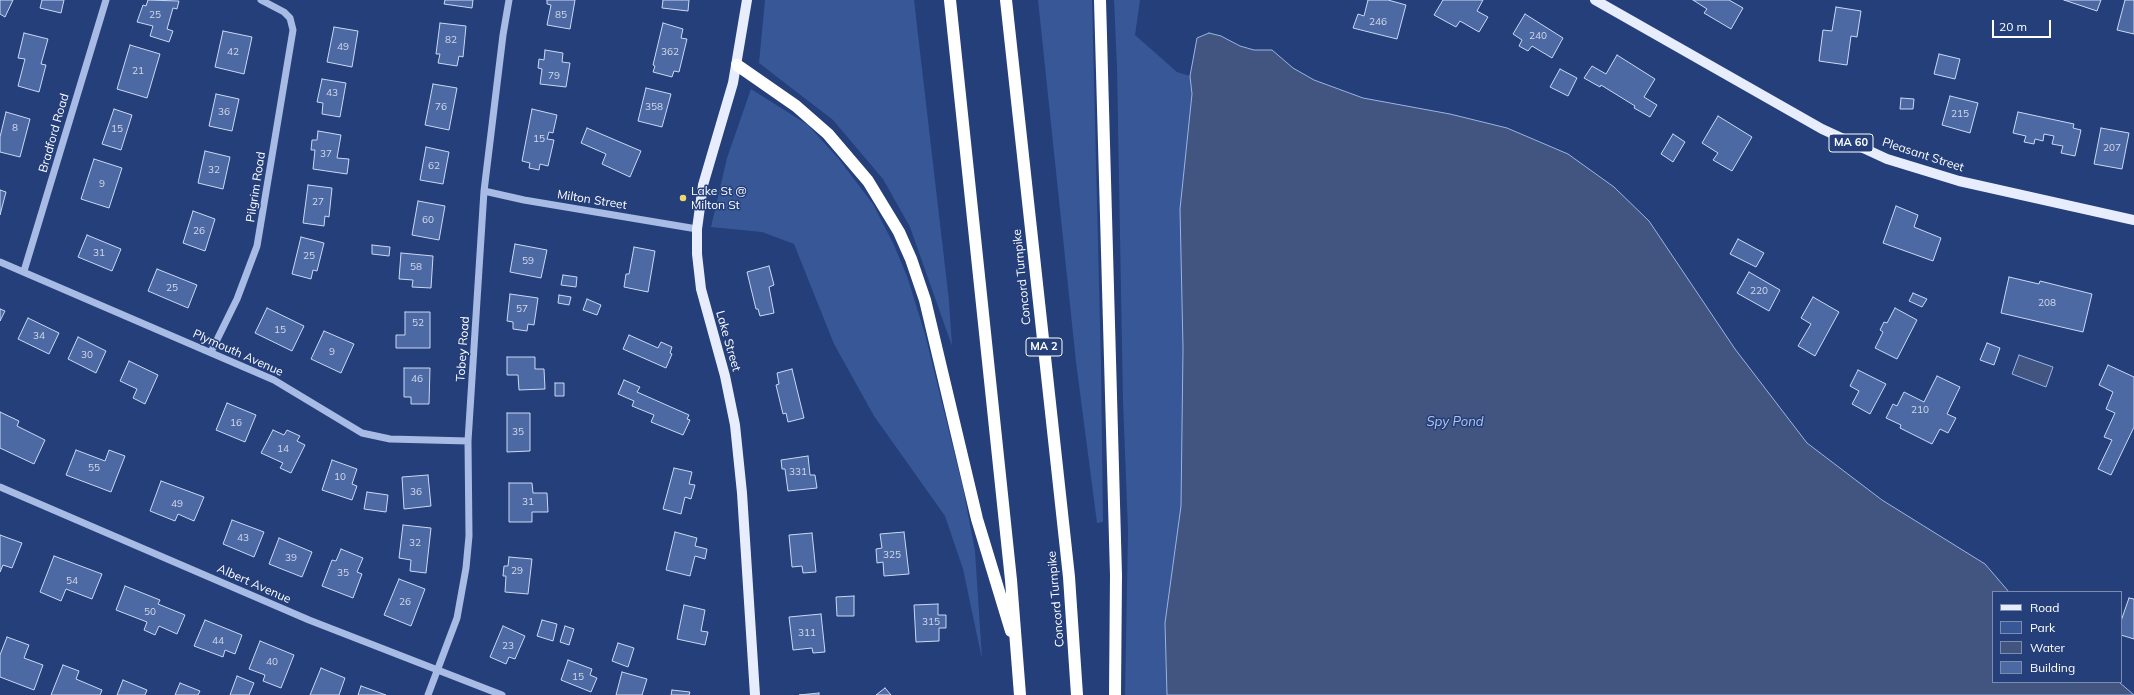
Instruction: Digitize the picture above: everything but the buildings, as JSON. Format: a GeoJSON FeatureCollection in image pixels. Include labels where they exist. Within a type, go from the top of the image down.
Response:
{"type":"FeatureCollection","features":[{"type":"Feature","properties":{"kind":"highway"},"geometry":{"type":"LineString","coordinates":[[950,0],[1018,653],[1020,695]]}},
{"type":"Feature","properties":{"kind":"highway","name":"Concord Turnpike"},"geometry":{"type":"LineString","coordinates":[[1006,0],[1069,577],[1077,695]]}},
{"type":"Feature","properties":{"kind":"highway"},"geometry":{"type":"LineString","coordinates":[[1100,0],[1116,575],[1115,695]]}},
{"type":"Feature","properties":{"kind":"highway"},"geometry":{"type":"LineString","coordinates":[[737,65],[796,106],[828,134],[868,181],[899,232],[925,300],[977,519],[1018,653]]}},
{"type":"Feature","properties":{"kind":"main road","name":"Lake Street"},"geometry":{"type":"LineString","coordinates":[[747,0],[737,65],[706,174],[697,229],[700,289],[727,387],[736,433],[755,695]]}},
{"type":"Feature","properties":{"kind":"main road","name":"Pleasant Street"},"geometry":{"type":"LineString","coordinates":[[1595,0],[1815,126],[1887,159],[1959,181],[2134,220]]}},
{"type":"Feature","properties":{"kind":"street","name":"Bradford Road"},"geometry":{"type":"LineString","coordinates":[[24,272],[106,0]]}},
{"type":"Feature","properties":{"kind":"street","name":"Pilgrim Road"},"geometry":{"type":"LineString","coordinates":[[210,352],[237,299],[257,246],[292,30],[290,18],[284,12],[261,0]]}},
{"type":"Feature","properties":{"kind":"street","name":"Tobey Road"},"geometry":{"type":"LineString","coordinates":[[428,695],[457,618],[466,568],[469,536],[468,441],[484,191],[503,36],[509,0]]}},
{"type":"Feature","properties":{"kind":"street","name":"Milton Street"},"geometry":{"type":"LineString","coordinates":[[484,191],[524,200],[697,229]]}},
{"type":"Feature","properties":{"kind":"street","name":"Plymouth Avenue"},"geometry":{"type":"LineString","coordinates":[[0,262],[274,380],[362,433],[390,439],[468,441]]}},
{"type":"Feature","properties":{"kind":"street","name":"Albert Avenue"},"geometry":{"type":"LineString","coordinates":[[0,487],[309,620],[502,695]]}},
{"type":"Feature","properties":{"kind":"green space"},"geometry":{"type":"Polygon","coordinates":[[[765,0],[914,0],[949,301],[952,346],[910,227],[883,179],[833,120],[759,63],[765,0]]]}},
{"type":"Feature","properties":{"kind":"green space"},"geometry":{"type":"Polygon","coordinates":[[[1038,0],[1092,0],[1101,364],[1103,522],[1097,523],[1076,362],[1038,0]]]}},
{"type":"Feature","properties":{"kind":"green space"},"geometry":{"type":"Polygon","coordinates":[[[1114,0],[1140,0],[1135,35],[1177,72],[1190,76],[1192,94],[1180,209],[1183,348],[1181,506],[1165,623],[1167,695],[1125,695],[1128,531],[1123,401],[1117,68],[1114,0]]]}},
{"type":"Feature","properties":{"kind":"green space"},"geometry":{"type":"Polygon","coordinates":[[[751,89],[808,125],[838,158],[873,204],[893,243],[907,276],[925,334],[963,488],[975,551],[982,659],[963,569],[945,516],[874,416],[834,344],[794,244],[762,232],[711,227],[727,158],[751,89]]]}},
{"type":"Feature","properties":{"kind":"water","name":"Spy Pond"},"geometry":{"type":"Polygon","coordinates":[[[1209,33],[1221,36],[1240,46],[1254,50],[1272,50],[1293,68],[1314,80],[1363,98],[1450,114],[1507,128],[1568,154],[1614,187],[1649,221],[1735,349],[1807,443],[1882,500],[1985,564],[2008,591],[1992,591],[1992,683],[2120,683],[2134,695],[1167,695],[1165,623],[1181,506],[1183,348],[1180,209],[1192,94],[1190,76],[1197,38],[1209,33]]]}},
{"type":"Feature","properties":{"kind":"water"},"geometry":{"type":"Polygon","coordinates":[[[2019,355],[2053,367],[2046,387],[2012,374],[2019,355]]]}},
{"type":"Feature","properties":{"kind":"place","name":"Lake St @ Milton St"},"geometry":{"type":"Point","coordinates":[683,198]}}]}
